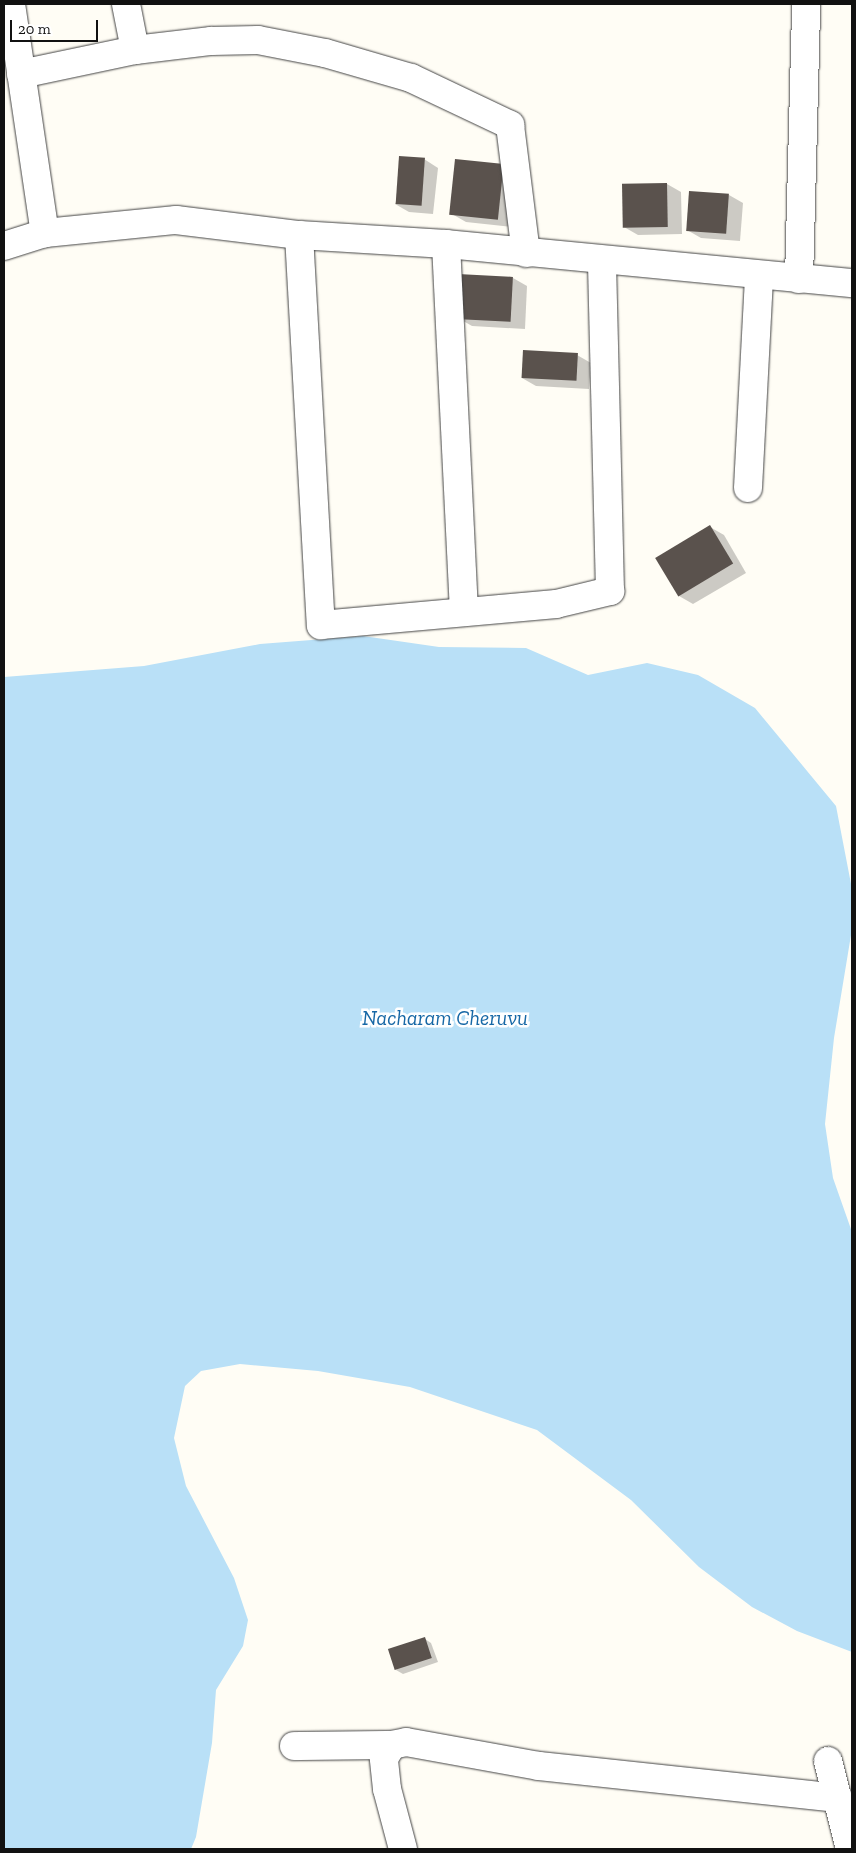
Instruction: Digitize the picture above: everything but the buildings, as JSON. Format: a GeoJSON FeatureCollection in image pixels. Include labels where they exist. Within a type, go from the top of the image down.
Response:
{"type":"FeatureCollection","features":[{"type":"Feature","properties":{"kind":"street"},"geometry":{"type":"LineString","coordinates":[[11,4],[45,233]]}},
{"type":"Feature","properties":{"kind":"street"},"geometry":{"type":"LineString","coordinates":[[126,4],[135,50]]}},
{"type":"Feature","properties":{"kind":"street"},"geometry":{"type":"LineString","coordinates":[[799,279],[806,4]]}},
{"type":"Feature","properties":{"kind":"street"},"geometry":{"type":"LineString","coordinates":[[22,74],[135,50],[211,41],[258,40],[325,53],[411,78],[510,125],[526,253]]}},
{"type":"Feature","properties":{"kind":"street"},"geometry":{"type":"LineString","coordinates":[[4,246],[45,233],[176,220],[299,235],[446,244],[602,261],[852,283]]}},
{"type":"Feature","properties":{"kind":"street"},"geometry":{"type":"LineString","coordinates":[[299,235],[321,625],[556,604],[610,591],[602,261]]}},
{"type":"Feature","properties":{"kind":"street"},"geometry":{"type":"LineString","coordinates":[[446,244],[464,612]]}},
{"type":"Feature","properties":{"kind":"street"},"geometry":{"type":"LineString","coordinates":[[748,488],[759,275]]}},
{"type":"Feature","properties":{"kind":"street"},"geometry":{"type":"LineString","coordinates":[[294,1746],[392,1745],[406,1742],[539,1766],[838,1798]]}},
{"type":"Feature","properties":{"kind":"street"},"geometry":{"type":"LineString","coordinates":[[392,1745],[384,1758],[387,1789],[403,1849]]}},
{"type":"Feature","properties":{"kind":"street"},"geometry":{"type":"LineString","coordinates":[[828,1761],[850,1849]]}},
{"type":"Feature","properties":{"kind":"water","name":"Nacharam Cheruvu"},"geometry":{"type":"Polygon","coordinates":[[[363,636],[439,647],[526,648],[588,675],[647,663],[698,675],[755,708],[836,806],[852,889],[852,929],[834,1038],[825,1124],[833,1178],[852,1232],[852,1652],[797,1631],[752,1607],[699,1567],[631,1500],[537,1430],[410,1387],[318,1371],[240,1364],[201,1371],[185,1386],[174,1438],[186,1486],[234,1578],[248,1620],[243,1646],[216,1690],[212,1743],[196,1837],[191,1849],[4,1849],[4,677],[144,666],[260,644],[363,636]]]}}]}
